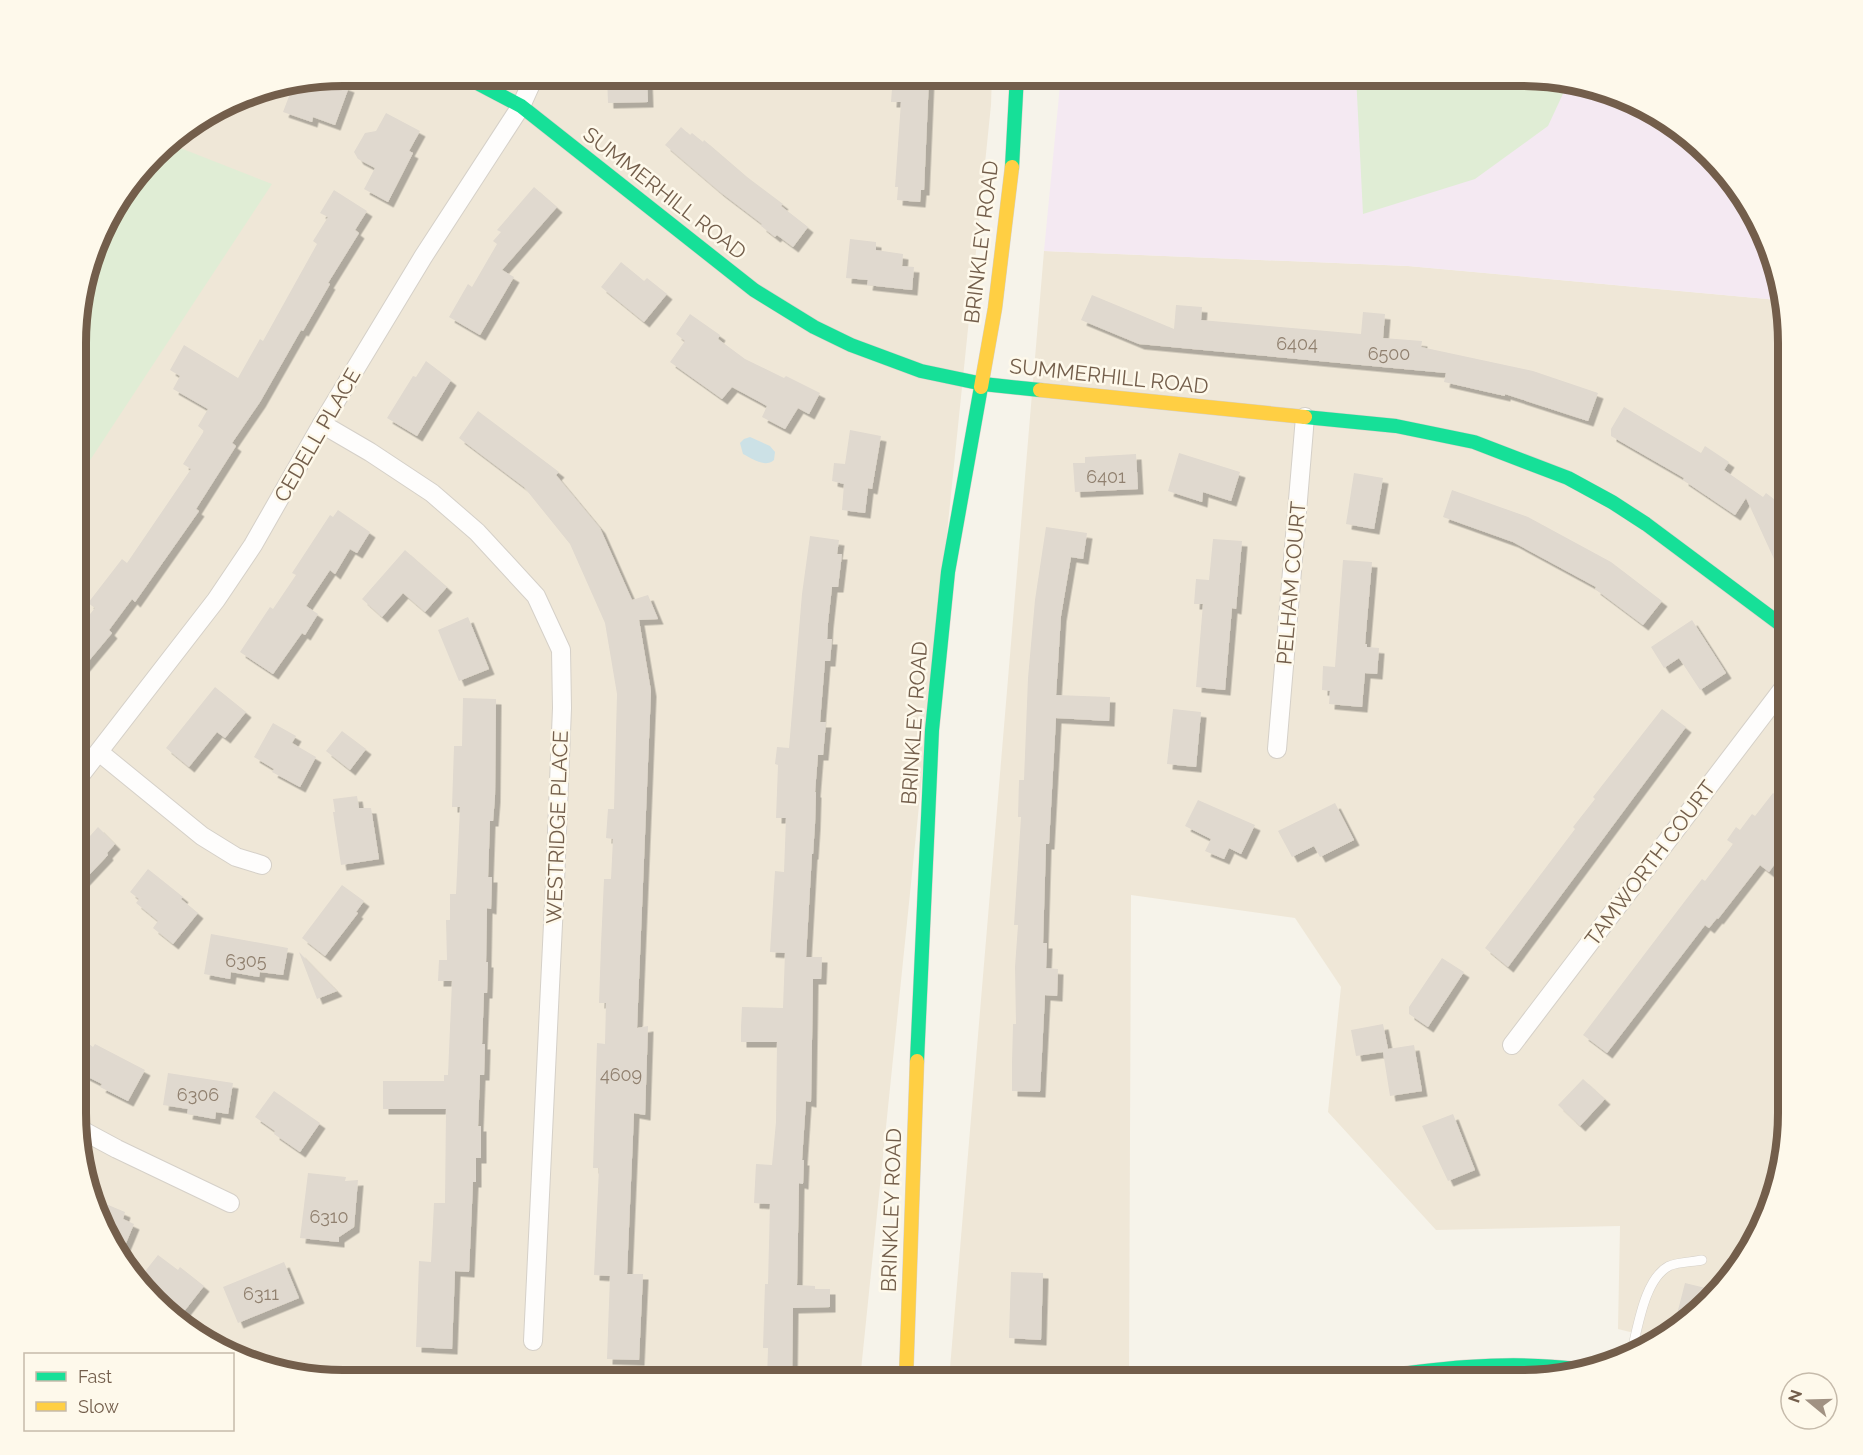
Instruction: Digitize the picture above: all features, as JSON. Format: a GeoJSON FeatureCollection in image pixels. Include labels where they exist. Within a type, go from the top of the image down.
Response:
{"type":"FeatureCollection","features":[{"type":"Feature","properties":{"kind":"main road","name":"SUMMERHILL ROAD"},"geometry":{"type":"LineString","coordinates":[[483,86],[521,106],[754,290],[805,321],[851,345],[921,370],[983,384],[1396,426],[1474,442],[1568,478],[1612,502],[1646,524],[1778,623]]}},
{"type":"Feature","properties":{"kind":"main road","name":"BRINKLEY ROAD"},"geometry":{"type":"LineString","coordinates":[[906,1370],[932,730],[948,572],[983,384],[1005,232],[1016,86]]}},
{"type":"Feature","properties":{"kind":"main road"},"geometry":{"type":"LineString","coordinates":[[1437,1370],[1488,1366],[1562,1366]]}},
{"type":"Feature","properties":{"kind":"street","name":"CEDELL PLACE"},"geometry":{"type":"LineString","coordinates":[[86,768],[216,600],[253,545],[322,424],[423,257],[521,106],[530,86]]}},
{"type":"Feature","properties":{"kind":"street","name":"PELHAM COURT"},"geometry":{"type":"LineString","coordinates":[[1277,748],[1305,417]]}},
{"type":"Feature","properties":{"kind":"street","name":"WESTRIDGE PLACE"},"geometry":{"type":"LineString","coordinates":[[322,424],[432,493],[477,532],[536,596],[561,650],[562,708],[555,894],[533,1341]]}},
{"type":"Feature","properties":{"kind":"street","name":"TAMWORTH COURT"},"geometry":{"type":"LineString","coordinates":[[1512,1045],[1778,694]]}},
{"type":"Feature","properties":{"kind":"street"},"geometry":{"type":"LineString","coordinates":[[99,752],[202,836],[236,857],[262,865]]}},
{"type":"Feature","properties":{"kind":"street"},"geometry":{"type":"LineString","coordinates":[[86,1132],[230,1203]]}},
{"type":"Feature","properties":{"kind":"lane"},"geometry":{"type":"LineString","coordinates":[[1634,1343],[1649,1289],[1658,1273],[1671,1265],[1702,1260]]}},
{"type":"Feature","properties":{"kind":"shaded area"},"geometry":{"type":"Polygon","coordinates":[[[326,86],[992,86],[861,1370],[342,1370],[292,1365],[276,1361],[244,1350],[214,1335],[173,1306],[149,1282],[120,1241],[105,1211],[94,1179],[86,1129],[86,326],[94,276],[105,244],[120,214],[149,173],[186,139],[214,120],[244,105],[292,90],[326,86]]]}},
{"type":"Feature","properties":{"kind":"shaded area"},"geometry":{"type":"Polygon","coordinates":[[[1060,86],[1537,86],[1571,90],[1619,105],[1649,120],[1690,149],[1714,173],[1743,214],[1764,260],[1774,300],[1408,266],[1044,251],[1060,86]]]}},
{"type":"Feature","properties":{"kind":"shaded area"},"geometry":{"type":"Polygon","coordinates":[[[1044,251],[1408,266],[1774,300],[1778,342],[1778,1113],[1773,1163],[1758,1211],[1743,1241],[1714,1282],[1690,1306],[1647,1336],[1618,1329],[1620,1226],[1436,1230],[1328,1112],[1341,987],[1295,918],[1131,895],[1129,1370],[950,1370],[1044,251]]]}},
{"type":"Feature","properties":{"kind":"shaded area"},"geometry":{"type":"Polygon","coordinates":[[[750,437],[770,446],[775,452],[774,460],[763,463],[743,454],[740,443],[750,437]]]}},
{"type":"Feature","properties":{"kind":"green space"},"geometry":{"type":"Polygon","coordinates":[[[1357,86],[1537,86],[1565,89],[1548,126],[1475,179],[1363,214],[1357,86]]]}},
{"type":"Feature","properties":{"kind":"green space"},"geometry":{"type":"Polygon","coordinates":[[[176,146],[272,184],[86,466],[86,326],[90,292],[105,244],[129,200],[149,173],[176,146]]]}},
{"type":"Feature","properties":{"kind":"building"},"geometry":{"type":"Polygon","coordinates":[[[326,86],[349,87],[335,125],[313,117],[312,122],[283,112],[291,90],[326,86]]]}},
{"type":"Feature","properties":{"kind":"building"},"geometry":{"type":"Polygon","coordinates":[[[607,86],[647,86],[648,102],[608,103],[607,86]]]}},
{"type":"Feature","properties":{"kind":"building"},"geometry":{"type":"Polygon","coordinates":[[[892,86],[929,86],[924,190],[921,190],[920,202],[897,200],[898,187],[895,187],[901,102],[891,102],[892,86]]]}},
{"type":"Feature","properties":{"kind":"building"},"geometry":{"type":"Polygon","coordinates":[[[386,113],[420,131],[409,151],[413,153],[388,202],[364,189],[375,168],[358,159],[354,152],[365,133],[376,131],[386,113]]]}},
{"type":"Feature","properties":{"kind":"building"},"geometry":{"type":"Polygon","coordinates":[[[681,127],[690,135],[692,133],[703,142],[704,140],[808,227],[793,247],[761,226],[762,224],[665,145],[681,127]]]}},
{"type":"Feature","properties":{"kind":"building"},"geometry":{"type":"Polygon","coordinates":[[[534,187],[557,207],[502,270],[514,277],[480,335],[449,317],[468,284],[472,287],[497,244],[493,241],[501,232],[497,230],[534,187]]]}},
{"type":"Feature","properties":{"kind":"building"},"geometry":{"type":"Polygon","coordinates":[[[334,190],[367,211],[355,230],[359,233],[328,283],[330,284],[303,331],[301,330],[260,402],[232,443],[236,446],[196,509],[199,511],[135,602],[132,599],[109,630],[112,633],[86,664],[86,619],[95,608],[88,603],[122,559],[127,563],[191,469],[183,464],[204,431],[198,426],[208,409],[173,389],[180,376],[170,370],[184,345],[238,378],[260,339],[263,341],[317,244],[313,241],[328,217],[320,213],[334,190]]]}},
{"type":"Feature","properties":{"kind":"building"},"geometry":{"type":"Polygon","coordinates":[[[850,239],[876,242],[876,250],[903,254],[902,266],[914,267],[912,290],[867,285],[868,280],[846,278],[850,239]]]}},
{"type":"Feature","properties":{"kind":"building"},"geometry":{"type":"Polygon","coordinates":[[[621,262],[644,281],[647,278],[667,294],[644,322],[601,287],[621,262]]]}},
{"type":"Feature","properties":{"kind":"building"},"geometry":{"type":"Polygon","coordinates":[[[1092,295],[1174,329],[1176,305],[1202,307],[1201,320],[1361,334],[1363,312],[1385,314],[1383,338],[1422,341],[1421,347],[1533,371],[1598,393],[1588,421],[1505,394],[1505,396],[1444,382],[1446,373],[1139,344],[1081,320],[1092,295]]]}},
{"type":"Feature","properties":{"kind":"building"},"geometry":{"type":"Polygon","coordinates":[[[690,314],[720,335],[718,339],[745,359],[820,393],[809,414],[798,408],[785,429],[762,417],[767,406],[732,387],[722,399],[670,362],[685,341],[676,334],[690,314]]]}},
{"type":"Feature","properties":{"kind":"building"},"geometry":{"type":"Polygon","coordinates":[[[426,361],[451,380],[417,436],[387,418],[413,376],[416,377],[426,361]]]}},
{"type":"Feature","properties":{"kind":"building"},"geometry":{"type":"Polygon","coordinates":[[[1624,407],[1701,453],[1705,446],[1729,462],[1724,470],[1763,497],[1766,493],[1778,502],[1778,557],[1774,559],[1746,498],[1735,515],[1683,480],[1684,478],[1611,436],[1611,429],[1624,407]]]}},
{"type":"Feature","properties":{"kind":"building"},"geometry":{"type":"Polygon","coordinates":[[[478,411],[559,472],[556,475],[600,528],[632,600],[648,595],[658,619],[639,620],[651,691],[637,1028],[648,1026],[645,1115],[634,1113],[627,1274],[643,1274],[639,1360],[607,1359],[610,1276],[594,1275],[599,1168],[593,1168],[597,1043],[605,1044],[606,1003],[599,1003],[601,944],[604,879],[611,879],[613,839],[606,838],[608,809],[614,809],[617,694],[605,623],[570,544],[524,487],[459,438],[478,411]]]}},
{"type":"Feature","properties":{"kind":"building"},"geometry":{"type":"Polygon","coordinates":[[[850,430],[881,436],[872,489],[868,488],[865,513],[842,510],[844,484],[832,481],[834,463],[845,464],[850,430]]]}},
{"type":"Feature","properties":{"kind":"building"},"geometry":{"type":"Polygon","coordinates":[[[1179,453],[1240,472],[1231,501],[1203,492],[1202,502],[1168,491],[1179,453]]]}},
{"type":"Feature","properties":{"kind":"building"},"geometry":{"type":"Polygon","coordinates":[[[1136,454],[1138,489],[1075,492],[1073,463],[1085,463],[1085,457],[1136,454]]]}},
{"type":"Feature","properties":{"kind":"building"},"geometry":{"type":"Polygon","coordinates":[[[1354,473],[1383,478],[1374,529],[1346,524],[1354,473]]]}},
{"type":"Feature","properties":{"kind":"building"},"geometry":{"type":"Polygon","coordinates":[[[1452,490],[1528,517],[1611,562],[1662,601],[1643,625],[1595,589],[1596,587],[1513,542],[1443,517],[1452,490]]]}},
{"type":"Feature","properties":{"kind":"building"},"geometry":{"type":"Polygon","coordinates":[[[338,510],[370,532],[357,553],[350,549],[335,574],[330,570],[306,606],[318,614],[305,635],[302,633],[273,674],[240,652],[270,607],[273,609],[296,575],[292,573],[330,515],[333,517],[338,510]]]}},
{"type":"Feature","properties":{"kind":"building"},"geometry":{"type":"Polygon","coordinates":[[[1046,527],[1087,533],[1083,559],[1071,557],[1061,616],[1056,695],[1110,697],[1109,721],[1056,718],[1049,844],[1046,844],[1043,943],[1047,943],[1046,968],[1058,969],[1057,996],[1045,995],[1040,1092],[1012,1091],[1012,1063],[1013,1024],[1016,1024],[1015,967],[1018,925],[1014,925],[1021,817],[1018,817],[1019,780],[1024,780],[1028,678],[1035,600],[1046,527]]]}},
{"type":"Feature","properties":{"kind":"building"},"geometry":{"type":"Polygon","coordinates":[[[810,536],[839,540],[837,554],[842,554],[838,587],[832,587],[827,639],[832,639],[830,661],[825,661],[820,722],[826,722],[823,755],[818,755],[815,792],[806,957],[822,957],[821,979],[813,979],[811,1102],[806,1101],[802,1160],[804,1160],[803,1184],[799,1183],[797,1285],[815,1286],[815,1289],[830,1289],[830,1307],[793,1308],[792,1370],[767,1370],[768,1348],[763,1348],[765,1284],[768,1284],[770,1204],[754,1203],[756,1164],[772,1165],[776,1122],[777,1042],[741,1042],[742,1007],[783,1008],[785,953],[770,952],[775,871],[784,872],[786,818],[776,818],[778,765],[775,764],[777,747],[789,748],[802,594],[810,536]]]}},
{"type":"Feature","properties":{"kind":"building"},"geometry":{"type":"Polygon","coordinates":[[[1213,539],[1242,541],[1236,609],[1232,608],[1225,690],[1196,687],[1203,604],[1194,604],[1196,579],[1209,580],[1213,539]]]}},
{"type":"Feature","properties":{"kind":"building"},"geometry":{"type":"Polygon","coordinates":[[[405,550],[447,587],[425,612],[403,593],[382,617],[362,599],[405,550]]]}},
{"type":"Feature","properties":{"kind":"building"},"geometry":{"type":"Polygon","coordinates":[[[1343,560],[1372,562],[1365,644],[1367,647],[1379,648],[1377,674],[1365,673],[1362,707],[1329,704],[1330,691],[1322,690],[1323,666],[1335,667],[1343,560]]]}},
{"type":"Feature","properties":{"kind":"building"},"geometry":{"type":"Polygon","coordinates":[[[468,617],[489,669],[459,681],[438,630],[468,617]]]}},
{"type":"Feature","properties":{"kind":"building"},"geometry":{"type":"Polygon","coordinates":[[[1692,620],[1726,673],[1700,690],[1679,658],[1664,668],[1651,647],[1692,620]]]}},
{"type":"Feature","properties":{"kind":"building"},"geometry":{"type":"Polygon","coordinates":[[[215,687],[246,712],[225,738],[217,732],[189,767],[166,748],[215,687]]]}},
{"type":"Feature","properties":{"kind":"building"},"geometry":{"type":"Polygon","coordinates":[[[463,698],[496,699],[495,797],[493,821],[490,821],[488,877],[492,877],[491,909],[487,908],[487,993],[484,993],[482,1044],[485,1044],[484,1075],[480,1075],[478,1126],[481,1126],[481,1158],[476,1158],[476,1182],[473,1182],[469,1272],[455,1271],[452,1349],[416,1347],[419,1261],[431,1262],[434,1203],[445,1203],[446,1109],[383,1109],[383,1081],[444,1081],[444,1075],[448,1075],[452,981],[438,981],[439,960],[447,960],[446,920],[450,920],[450,894],[456,894],[460,807],[452,807],[454,746],[462,746],[463,698]]]}},
{"type":"Feature","properties":{"kind":"building"},"geometry":{"type":"Polygon","coordinates":[[[1173,709],[1201,712],[1196,767],[1167,764],[1173,709]]]}},
{"type":"Feature","properties":{"kind":"building"},"geometry":{"type":"Polygon","coordinates":[[[1662,709],[1686,727],[1508,967],[1485,948],[1575,829],[1573,827],[1595,799],[1593,797],[1662,709]]]}},
{"type":"Feature","properties":{"kind":"building"},"geometry":{"type":"Polygon","coordinates":[[[273,723],[296,736],[292,743],[316,757],[300,787],[272,772],[274,769],[254,757],[273,723]]]}},
{"type":"Feature","properties":{"kind":"building"},"geometry":{"type":"Polygon","coordinates":[[[342,731],[366,749],[350,770],[326,751],[342,731]]]}},
{"type":"Feature","properties":{"kind":"building"},"geometry":{"type":"Polygon","coordinates":[[[1773,793],[1778,796],[1778,852],[1776,855],[1778,859],[1769,872],[1760,865],[1718,919],[1709,928],[1705,925],[1607,1053],[1583,1035],[1702,879],[1705,881],[1733,844],[1727,840],[1736,827],[1740,830],[1752,814],[1755,816],[1773,793]]]}},
{"type":"Feature","properties":{"kind":"building"},"geometry":{"type":"Polygon","coordinates":[[[357,796],[359,808],[371,808],[379,859],[341,865],[333,799],[357,796]]]}},
{"type":"Feature","properties":{"kind":"building"},"geometry":{"type":"Polygon","coordinates":[[[1198,800],[1255,825],[1241,854],[1229,848],[1224,859],[1205,851],[1211,839],[1185,826],[1198,800]]]}},
{"type":"Feature","properties":{"kind":"building"},"geometry":{"type":"Polygon","coordinates":[[[1335,803],[1354,840],[1320,857],[1314,846],[1292,857],[1278,831],[1335,803]]]}},
{"type":"Feature","properties":{"kind":"building"},"geometry":{"type":"Polygon","coordinates":[[[98,827],[115,844],[86,878],[86,834],[90,836],[98,827]]]}},
{"type":"Feature","properties":{"kind":"building"},"geometry":{"type":"Polygon","coordinates":[[[148,869],[183,897],[181,899],[198,913],[173,944],[153,928],[158,921],[136,903],[139,899],[130,892],[148,869]]]}},
{"type":"Feature","properties":{"kind":"building"},"geometry":{"type":"Polygon","coordinates":[[[342,885],[364,901],[356,912],[358,913],[325,956],[302,938],[342,885]]]}},
{"type":"Feature","properties":{"kind":"building"},"geometry":{"type":"Polygon","coordinates":[[[211,934],[288,948],[283,975],[260,972],[259,977],[231,972],[230,979],[204,974],[211,934]]]}},
{"type":"Feature","properties":{"kind":"building"},"geometry":{"type":"Polygon","coordinates":[[[299,952],[337,991],[317,999],[299,952]]]}},
{"type":"Feature","properties":{"kind":"building"},"geometry":{"type":"Polygon","coordinates":[[[1442,958],[1464,972],[1428,1027],[1409,1014],[1409,1007],[1442,958]]]}},
{"type":"Feature","properties":{"kind":"building"},"geometry":{"type":"Polygon","coordinates":[[[1383,1024],[1388,1049],[1414,1045],[1422,1091],[1390,1096],[1383,1052],[1356,1056],[1351,1030],[1383,1024]]]}},
{"type":"Feature","properties":{"kind":"building"},"geometry":{"type":"Polygon","coordinates":[[[86,1042],[145,1070],[128,1101],[100,1087],[102,1084],[86,1076],[86,1042]]]}},
{"type":"Feature","properties":{"kind":"building"},"geometry":{"type":"Polygon","coordinates":[[[168,1073],[233,1083],[228,1114],[216,1112],[215,1119],[187,1114],[188,1109],[163,1105],[168,1073]]]}},
{"type":"Feature","properties":{"kind":"building"},"geometry":{"type":"Polygon","coordinates":[[[1583,1079],[1605,1099],[1580,1126],[1558,1105],[1583,1079]]]}},
{"type":"Feature","properties":{"kind":"building"},"geometry":{"type":"Polygon","coordinates":[[[274,1091],[320,1123],[300,1152],[255,1117],[274,1091]]]}},
{"type":"Feature","properties":{"kind":"building"},"geometry":{"type":"Polygon","coordinates":[[[1453,1114],[1475,1170],[1448,1181],[1422,1126],[1453,1114]]]}},
{"type":"Feature","properties":{"kind":"building"},"geometry":{"type":"Polygon","coordinates":[[[308,1173],[346,1177],[345,1181],[358,1180],[354,1227],[339,1237],[339,1242],[300,1238],[308,1173]]]}},
{"type":"Feature","properties":{"kind":"building"},"geometry":{"type":"Polygon","coordinates":[[[102,1202],[125,1212],[123,1219],[134,1224],[124,1247],[102,1202]]]}},
{"type":"Feature","properties":{"kind":"building"},"geometry":{"type":"Polygon","coordinates":[[[158,1255],[178,1270],[180,1267],[204,1286],[183,1313],[143,1274],[158,1255]]]}},
{"type":"Feature","properties":{"kind":"building"},"geometry":{"type":"Polygon","coordinates":[[[284,1262],[299,1298],[238,1323],[223,1287],[284,1262]]]}},
{"type":"Feature","properties":{"kind":"building"},"geometry":{"type":"Polygon","coordinates":[[[1011,1272],[1043,1273],[1041,1340],[1009,1338],[1011,1272]]]}},
{"type":"Feature","properties":{"kind":"building"},"geometry":{"type":"Polygon","coordinates":[[[1685,1283],[1708,1288],[1690,1306],[1676,1316],[1685,1283]]]}},
{"type":"Feature","properties":{"kind":"traffic: fast"},"geometry":{"type":"LineString","coordinates":[[483,86],[521,106],[754,290],[814,327],[851,345],[921,371],[983,384],[1040,390]]}},
{"type":"Feature","properties":{"kind":"traffic: fast"},"geometry":{"type":"LineString","coordinates":[[1012,167],[1016,86]]}},
{"type":"Feature","properties":{"kind":"traffic: fast"},"geometry":{"type":"LineString","coordinates":[[917,1061],[932,730],[948,572],[981,387]]}},
{"type":"Feature","properties":{"kind":"traffic: fast"},"geometry":{"type":"LineString","coordinates":[[1305,417],[1396,426],[1474,442],[1568,478],[1646,524],[1778,623]]}},
{"type":"Feature","properties":{"kind":"traffic: fast"},"geometry":{"type":"LineString","coordinates":[[1431,1370],[1522,1365],[1556,1367]]}},
{"type":"Feature","properties":{"kind":"traffic: slow"},"geometry":{"type":"LineString","coordinates":[[981,387],[995,308],[1012,167]]}},
{"type":"Feature","properties":{"kind":"traffic: slow"},"geometry":{"type":"LineString","coordinates":[[1040,390],[1305,417]]}},
{"type":"Feature","properties":{"kind":"traffic: slow"},"geometry":{"type":"LineString","coordinates":[[906,1370],[917,1061]]}}]}
